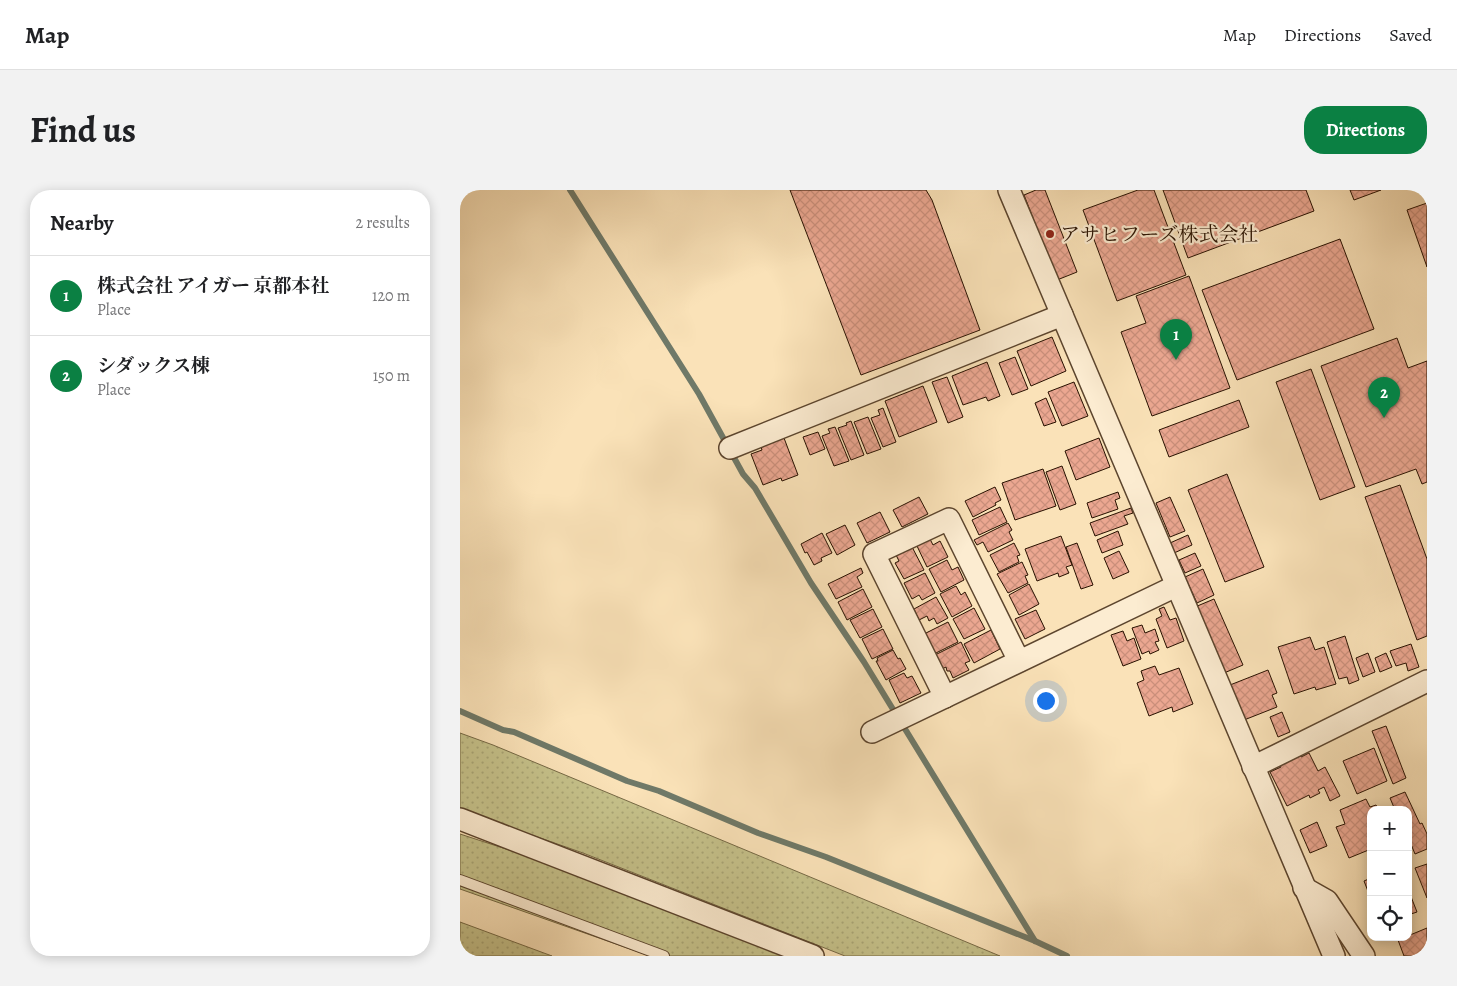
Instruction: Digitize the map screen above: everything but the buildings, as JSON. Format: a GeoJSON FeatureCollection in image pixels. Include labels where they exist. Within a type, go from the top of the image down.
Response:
{"type":"FeatureCollection","features":[{"type":"Feature","properties":{"kind":"street"},"geometry":{"type":"LineString","coordinates":[[1009,190],[1334,956]]}},
{"type":"Feature","properties":{"kind":"street"},"geometry":{"type":"LineString","coordinates":[[730,448],[1062,315]]}},
{"type":"Feature","properties":{"kind":"street"},"geometry":{"type":"LineString","coordinates":[[946,697],[874,554],[949,519],[1019,661]]}},
{"type":"Feature","properties":{"kind":"street"},"geometry":{"type":"LineString","coordinates":[[872,732],[1176,586]]}},
{"type":"Feature","properties":{"kind":"street"},"geometry":{"type":"LineString","coordinates":[[1253,767],[1427,681]]}},
{"type":"Feature","properties":{"kind":"street"},"geometry":{"type":"LineString","coordinates":[[460,819],[813,956]]}},
{"type":"Feature","properties":{"kind":"street"},"geometry":{"type":"LineString","coordinates":[[1304,888],[1327,901],[1364,956]]}},
{"type":"Feature","properties":{"kind":"lane"},"geometry":{"type":"LineString","coordinates":[[460,880],[664,956]]}},
{"type":"Feature","properties":{"kind":"shaded area"},"geometry":{"type":"Polygon","coordinates":[[[460,733],[493,745],[1000,956],[845,956],[583,853],[460,810],[460,733]]]}},
{"type":"Feature","properties":{"kind":"shaded area"},"geometry":{"type":"Polygon","coordinates":[[[460,834],[592,877],[804,956],[650,956],[460,889],[460,834]]]}},
{"type":"Feature","properties":{"kind":"shaded area"},"geometry":{"type":"Polygon","coordinates":[[[460,922],[552,956],[460,956],[460,922]]]}},
{"type":"Feature","properties":{"kind":"waterway"},"geometry":{"type":"LineString","coordinates":[[570,190],[699,394],[743,474],[755,488],[811,583],[864,662],[1035,941]]}},
{"type":"Feature","properties":{"kind":"waterway"},"geometry":{"type":"LineString","coordinates":[[460,711],[503,730],[514,732],[627,781],[659,791],[758,833],[826,857],[1035,941],[1067,956]]}},
{"type":"Feature","properties":{"kind":"place","name":"アサヒフーズ株式会社"},"geometry":{"type":"Point","coordinates":[1050,234]}},
{"type":"Feature","properties":{"kind":"place","name":"株式会社 アイガー 京都本社"},"geometry":{"type":"Point","coordinates":[1176,360]}},
{"type":"Feature","properties":{"kind":"place","name":"シダックス棟"},"geometry":{"type":"Point","coordinates":[1384,418]}}]}
